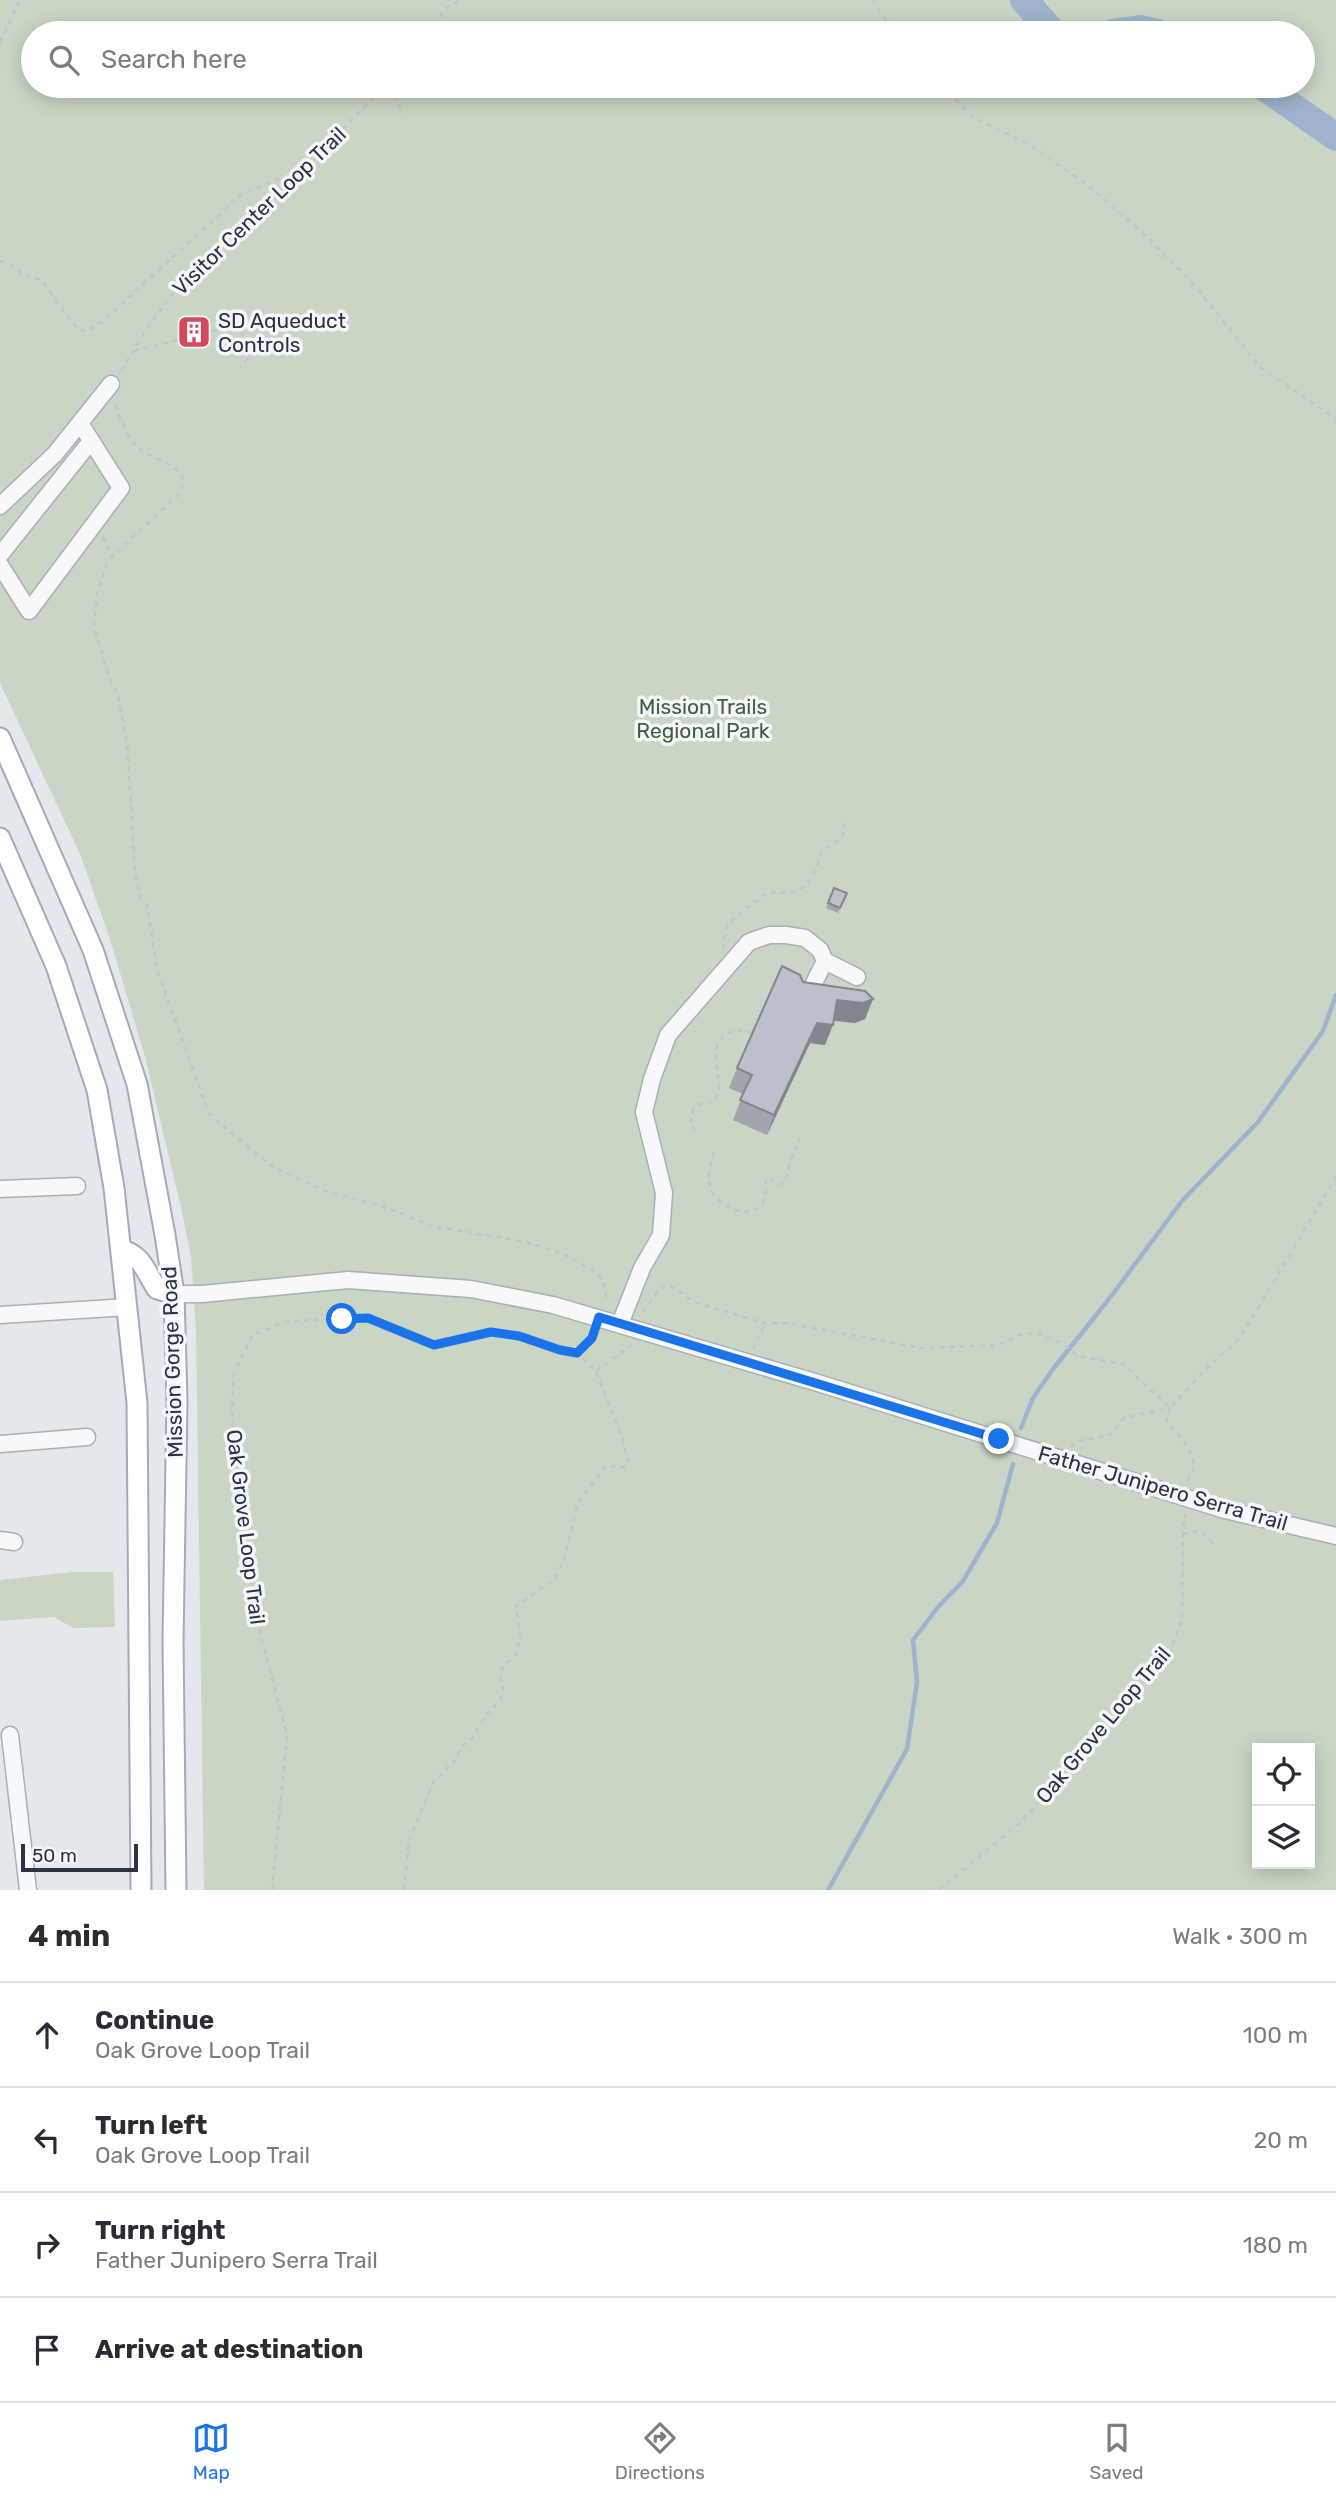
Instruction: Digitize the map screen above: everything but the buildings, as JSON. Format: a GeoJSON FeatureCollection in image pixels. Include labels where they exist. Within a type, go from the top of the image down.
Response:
{"type":"FeatureCollection","features":[{"type":"Feature","properties":{"kind":"main road","name":"Mission Gorge Road"},"geometry":{"type":"LineString","coordinates":[[0,738],[93,950],[136,1084],[165,1235],[174,1294],[177,1401],[173,1641],[176,1890]]}},
{"type":"Feature","properties":{"kind":"main road","name":"Mission Gorge Road"},"geometry":{"type":"LineString","coordinates":[[0,838],[56,966],[97,1090],[114,1188],[137,1403],[141,1890]]}},
{"type":"Feature","properties":{"kind":"main road"},"geometry":{"type":"LineString","coordinates":[[121,1250],[132,1252],[138,1258],[157,1289],[174,1294]]}},
{"type":"Feature","properties":{"kind":"street"},"geometry":{"type":"LineString","coordinates":[[0,506],[55,454],[111,384]]}},
{"type":"Feature","properties":{"kind":"street"},"geometry":{"type":"LineString","coordinates":[[0,565],[29,611],[121,488],[80,424]]}},
{"type":"Feature","properties":{"kind":"street"},"geometry":{"type":"LineString","coordinates":[[0,555],[91,441]]}},
{"type":"Feature","properties":{"kind":"street"},"geometry":{"type":"LineString","coordinates":[[636,1316],[642,1268],[661,1235],[664,1193],[644,1112],[667,1035],[749,942],[769,935],[786,934],[805,938],[820,950],[825,961],[857,977]]}},
{"type":"Feature","properties":{"kind":"street"},"geometry":{"type":"LineString","coordinates":[[809,993],[825,961]]}},
{"type":"Feature","properties":{"kind":"street"},"geometry":{"type":"LineString","coordinates":[[0,1189],[78,1186]]}},
{"type":"Feature","properties":{"kind":"street","name":"Father Junipero Serra Trail"},"geometry":{"type":"LineString","coordinates":[[174,1294],[202,1294],[348,1280],[471,1289],[553,1305],[620,1324],[636,1316],[748,1362],[1225,1510],[1336,1536]]}},
{"type":"Feature","properties":{"kind":"street"},"geometry":{"type":"LineString","coordinates":[[0,1315],[128,1307]]}},
{"type":"Feature","properties":{"kind":"street"},"geometry":{"type":"LineString","coordinates":[[0,1444],[87,1437]]}},
{"type":"Feature","properties":{"kind":"street"},"geometry":{"type":"LineString","coordinates":[[9,1735],[28,1890]]}},
{"type":"Feature","properties":{"kind":"path"},"geometry":{"type":"LineString","coordinates":[[0,42],[20,0]]}},
{"type":"Feature","properties":{"kind":"path"},"geometry":{"type":"LineString","coordinates":[[437,21],[446,8],[460,0]]}},
{"type":"Feature","properties":{"kind":"path"},"geometry":{"type":"LineString","coordinates":[[872,0],[887,21]]}},
{"type":"Feature","properties":{"kind":"path","name":"Visitor Center Loop Trail"},"geometry":{"type":"LineString","coordinates":[[111,384],[146,330],[186,277],[293,179],[373,98]]}},
{"type":"Feature","properties":{"kind":"path"},"geometry":{"type":"LineString","coordinates":[[396,98],[403,115]]}},
{"type":"Feature","properties":{"kind":"path"},"geometry":{"type":"LineString","coordinates":[[953,98],[974,118],[1031,146],[1108,202],[1196,287],[1260,368],[1336,419]]}},
{"type":"Feature","properties":{"kind":"path"},"geometry":{"type":"LineString","coordinates":[[0,261],[10,264],[24,275],[41,280],[75,326],[86,332],[104,320],[242,194],[276,179],[293,179]]}},
{"type":"Feature","properties":{"kind":"path"},"geometry":{"type":"LineString","coordinates":[[134,351],[221,329],[239,331],[251,342],[248,358],[240,367]]}},
{"type":"Feature","properties":{"kind":"path"},"geometry":{"type":"LineString","coordinates":[[111,384],[113,401],[136,445],[155,460],[174,467],[184,481],[183,489],[175,498],[108,560],[97,594],[94,627],[110,680],[118,695],[127,743],[135,874],[140,897],[147,905],[157,970],[209,1114],[271,1166],[325,1191],[388,1208],[431,1226],[526,1242],[561,1253],[594,1271],[604,1281],[606,1297],[636,1316]]}},
{"type":"Feature","properties":{"kind":"path"},"geometry":{"type":"LineString","coordinates":[[731,963],[724,956],[722,945],[727,924],[768,892],[789,894],[814,877],[822,851],[842,838],[845,823]]}},
{"type":"Feature","properties":{"kind":"path"},"geometry":{"type":"LineString","coordinates":[[695,1132],[690,1122],[691,1112],[697,1105],[715,1101],[719,1095],[715,1055],[719,1041],[730,1032],[743,1030],[754,1034]]}},
{"type":"Feature","properties":{"kind":"path"},"geometry":{"type":"LineString","coordinates":[[714,1152],[709,1172],[711,1188],[719,1202],[744,1212],[755,1210],[762,1204],[766,1179],[779,1184],[785,1182],[800,1139]]}},
{"type":"Feature","properties":{"kind":"path"},"geometry":{"type":"LineString","coordinates":[[1180,1495],[1195,1466],[1188,1446],[1166,1421],[1170,1408],[1207,1368],[1240,1338],[1336,1177]]}},
{"type":"Feature","properties":{"kind":"path"},"geometry":{"type":"LineString","coordinates":[[596,1371],[636,1342],[636,1316],[662,1286],[672,1287],[695,1303],[765,1323],[787,1323],[921,1348],[999,1345],[1022,1335],[1042,1335],[1066,1346],[1078,1356],[1123,1364],[1170,1408]]}},
{"type":"Feature","properties":{"kind":"path"},"geometry":{"type":"LineString","coordinates":[[404,1890],[409,1840],[433,1783],[456,1759],[461,1747],[473,1737],[484,1717],[501,1699],[503,1689],[500,1675],[503,1667],[516,1654],[520,1638],[516,1606],[554,1580],[564,1560],[578,1503],[589,1487],[606,1466],[625,1467],[628,1461],[596,1371],[577,1353],[592,1338],[599,1317]]}},
{"type":"Feature","properties":{"kind":"path","name":"Oak Grove Loop Trail"},"geometry":{"type":"LineString","coordinates":[[272,1890],[287,1735],[258,1629],[232,1449],[233,1376],[252,1335],[288,1321],[368,1318],[434,1345],[491,1332],[519,1336],[577,1353]]}},
{"type":"Feature","properties":{"kind":"path"},"geometry":{"type":"LineString","coordinates":[[748,1362],[765,1323]]}},
{"type":"Feature","properties":{"kind":"path"},"geometry":{"type":"LineString","coordinates":[[1066,1460],[1069,1448],[1078,1441],[1110,1435],[1124,1418],[1170,1408]]}},
{"type":"Feature","properties":{"kind":"path","name":"Oak Grove Loop Trail"},"geometry":{"type":"LineString","coordinates":[[939,1890],[1022,1821],[1170,1652],[1182,1620],[1185,1513],[1180,1495]]}},
{"type":"Feature","properties":{"kind":"path"},"geometry":{"type":"LineString","coordinates":[[1183,1534],[1198,1531],[1208,1537],[1216,1548]]}},
{"type":"Feature","properties":{"kind":"green space","name":"Mission Trails Regional Park"},"geometry":{"type":"Polygon","coordinates":[[[0,0],[1336,0],[1336,1890],[204,1890],[196,1330],[191,1256],[145,1057],[110,939],[80,854],[0,683],[0,0]]]}},
{"type":"Feature","properties":{"kind":"green space"},"geometry":{"type":"Polygon","coordinates":[[[73,1572],[113,1572],[115,1627],[73,1628],[54,1617],[0,1621],[0,1580],[73,1572]]]}},
{"type":"Feature","properties":{"kind":"waterway"},"geometry":{"type":"LineString","coordinates":[[1024,0],[1042,21]]}},
{"type":"Feature","properties":{"kind":"waterway"},"geometry":{"type":"LineString","coordinates":[[1280,98],[1336,137]]}},
{"type":"Feature","properties":{"kind":"waterway"},"geometry":{"type":"LineString","coordinates":[[1021,1428],[1033,1398],[1053,1369],[1182,1201],[1258,1122],[1323,1031],[1336,995]]}},
{"type":"Feature","properties":{"kind":"waterway"},"geometry":{"type":"LineString","coordinates":[[828,1890],[907,1749],[917,1682],[913,1640],[938,1607],[963,1581],[997,1523],[1013,1464]]}},
{"type":"Feature","properties":{"kind":"place","name":"SD Aqueduct Controls"},"geometry":{"type":"Point","coordinates":[194,332]}},
{"type":"Feature","properties":{"kind":"route"},"geometry":{"type":"LineString","coordinates":[[342,1319],[368,1318],[434,1345],[491,1332],[519,1336],[577,1353],[592,1338],[599,1317],[999,1439]]}}]}
